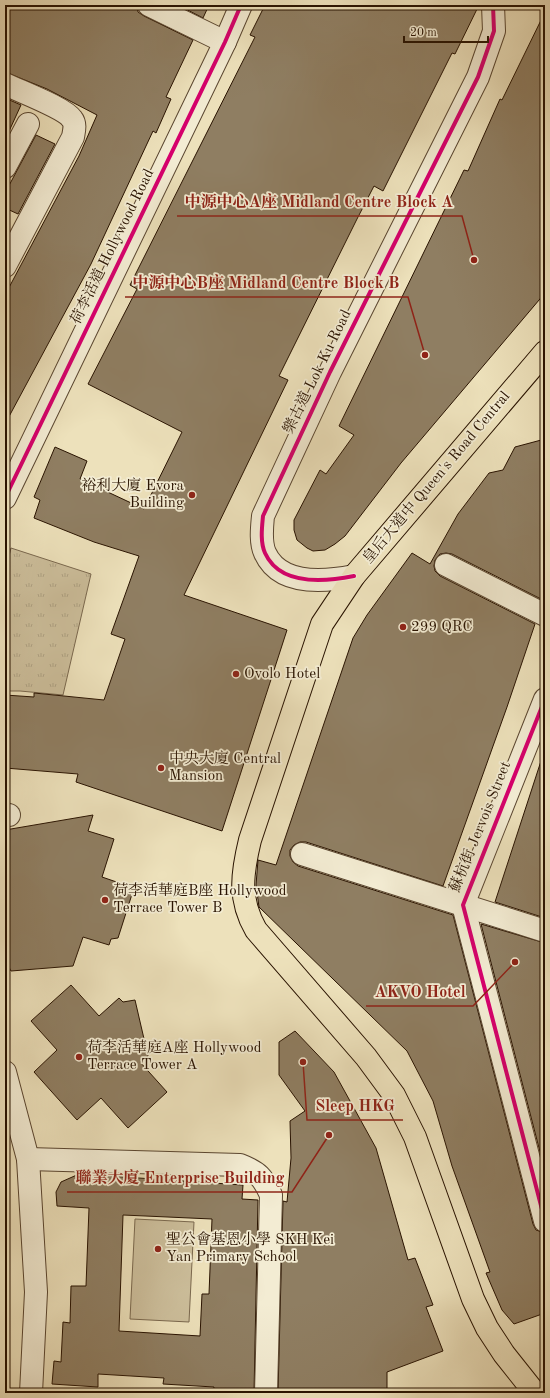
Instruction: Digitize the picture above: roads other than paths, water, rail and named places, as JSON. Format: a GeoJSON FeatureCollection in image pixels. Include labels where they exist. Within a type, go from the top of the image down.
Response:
{"type":"FeatureCollection","features":[{"type":"Feature","properties":{"kind":"main road","name":"皇后大道中 Queen's Road Central"},"geometry":{"type":"LineString","coordinates":[[535,1393],[504,1354],[484,1322],[473,1299],[415,1137],[394,1095],[366,1057],[266,944],[248,915],[244,898],[243,881],[250,840],[314,643],[322,624],[354,576],[545,352]]}},
{"type":"Feature","properties":{"kind":"street"},"geometry":{"type":"LineString","coordinates":[[149,5],[225,42]]}},
{"type":"Feature","properties":{"kind":"street","name":"荷李活道 Hollywood Road"},"geometry":{"type":"LineString","coordinates":[[5,498],[225,42],[241,5]]}},
{"type":"Feature","properties":{"kind":"street","name":"樂古道 Lok Ku Road"},"geometry":{"type":"LineString","coordinates":[[354,576],[332,581],[313,581],[302,580],[282,571],[272,563],[264,552],[261,534],[263,516],[330,372],[478,77],[494,31],[493,5]]}},
{"type":"Feature","properties":{"kind":"street"},"geometry":{"type":"LineString","coordinates":[[5,84],[63,111],[72,118],[75,125],[73,137],[5,266]]}},
{"type":"Feature","properties":{"kind":"street"},"geometry":{"type":"LineString","coordinates":[[5,167],[28,124]]}},
{"type":"Feature","properties":{"kind":"street"},"geometry":{"type":"LineString","coordinates":[[446,565],[545,615]]}},
{"type":"Feature","properties":{"kind":"street","name":"蘇杭街 Jervois Street"},"geometry":{"type":"LineString","coordinates":[[545,699],[463,905],[545,1221]]}},
{"type":"Feature","properties":{"kind":"street"},"geometry":{"type":"LineString","coordinates":[[302,854],[545,931]]}},
{"type":"Feature","properties":{"kind":"street"},"geometry":{"type":"LineString","coordinates":[[5,1072],[28,1159],[36,1292],[31,1393]]}},
{"type":"Feature","properties":{"kind":"street"},"geometry":{"type":"LineString","coordinates":[[28,1159],[240,1165],[255,1171],[265,1181],[271,1195],[266,1393]]}},
{"type":"Feature","properties":{"kind":"place","name":"中源中心A座 Midland Centre Block A"},"geometry":{"type":"Point","coordinates":[474,260]}},
{"type":"Feature","properties":{"kind":"place","name":"中源中心B座 Midland Centre Block B"},"geometry":{"type":"Point","coordinates":[425,355]}},
{"type":"Feature","properties":{"kind":"place","name":"裕利大廈 Evora Building"},"geometry":{"type":"Point","coordinates":[192,495]}},
{"type":"Feature","properties":{"kind":"place","name":"299 QRC"},"geometry":{"type":"Point","coordinates":[403,627]}},
{"type":"Feature","properties":{"kind":"place","name":"Ovolo Hotel"},"geometry":{"type":"Point","coordinates":[236,674]}},
{"type":"Feature","properties":{"kind":"place","name":"中央大廈 Central Mansion"},"geometry":{"type":"Point","coordinates":[161,768]}},
{"type":"Feature","properties":{"kind":"place","name":"荷李活華庭B座 Hollywood Terrace Tower B"},"geometry":{"type":"Point","coordinates":[105,900]}},
{"type":"Feature","properties":{"kind":"place","name":"AKVO Hotel"},"geometry":{"type":"Point","coordinates":[515,962]}},
{"type":"Feature","properties":{"kind":"place","name":"荷李活華庭A座 Hollywood Terrace Tower A"},"geometry":{"type":"Point","coordinates":[79,1057]}},
{"type":"Feature","properties":{"kind":"place","name":"Sleep HKG"},"geometry":{"type":"Point","coordinates":[303,1062]}},
{"type":"Feature","properties":{"kind":"place","name":"聯業大廈 Enterprise Building"},"geometry":{"type":"Point","coordinates":[329,1135]}},
{"type":"Feature","properties":{"kind":"place","name":"聖公會基恩小學 SKH Kei Yan Primary School"},"geometry":{"type":"Point","coordinates":[158,1249]}}]}
